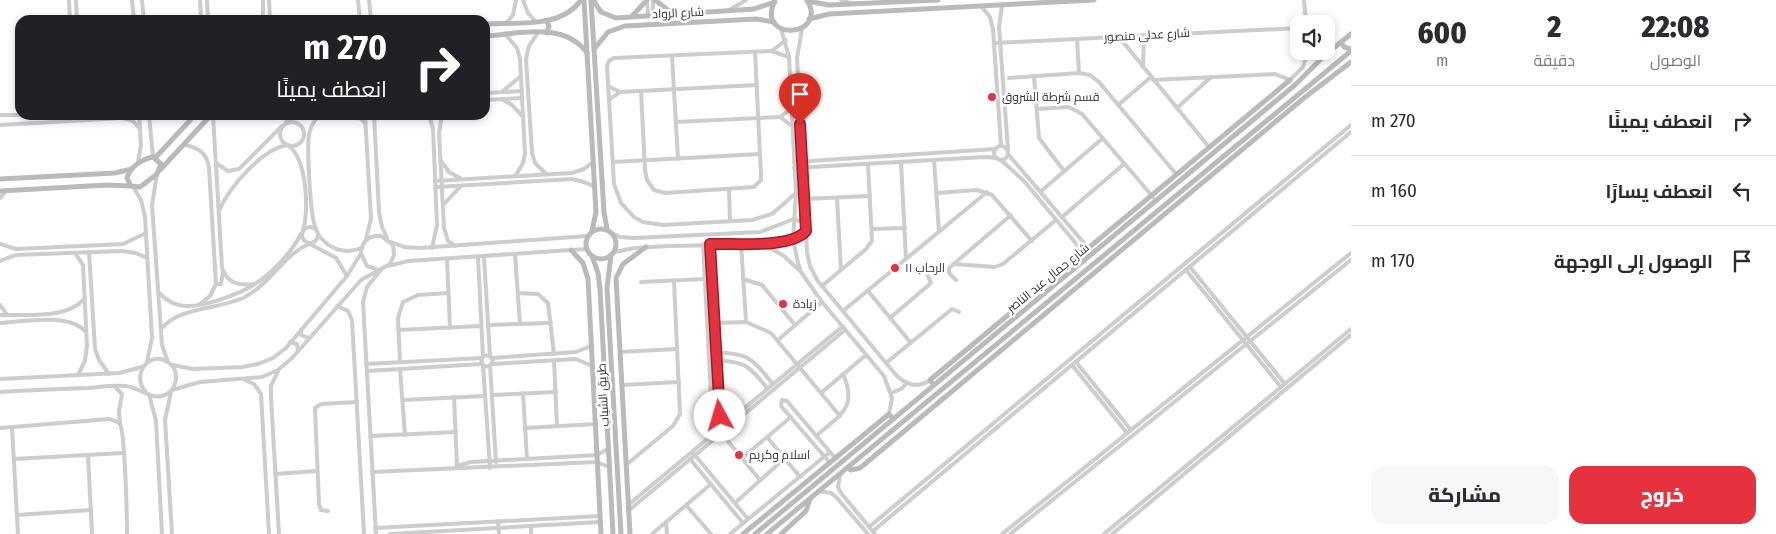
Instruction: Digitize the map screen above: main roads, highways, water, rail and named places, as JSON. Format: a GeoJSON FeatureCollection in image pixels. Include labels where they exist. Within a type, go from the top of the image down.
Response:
{"type":"FeatureCollection","features":[{"type":"Feature","properties":{"kind":"place","name":"قسم شرطة الشروق"},"geometry":{"type":"Point","coordinates":[992,97]}},
{"type":"Feature","properties":{"kind":"place","name":"الرحاب ١١"},"geometry":{"type":"Point","coordinates":[895,268]}},
{"type":"Feature","properties":{"kind":"place","name":"زيادة"},"geometry":{"type":"Point","coordinates":[783,304]}},
{"type":"Feature","properties":{"kind":"place","name":"اسلام وكريم"},"geometry":{"type":"Point","coordinates":[739,455]}}]}
